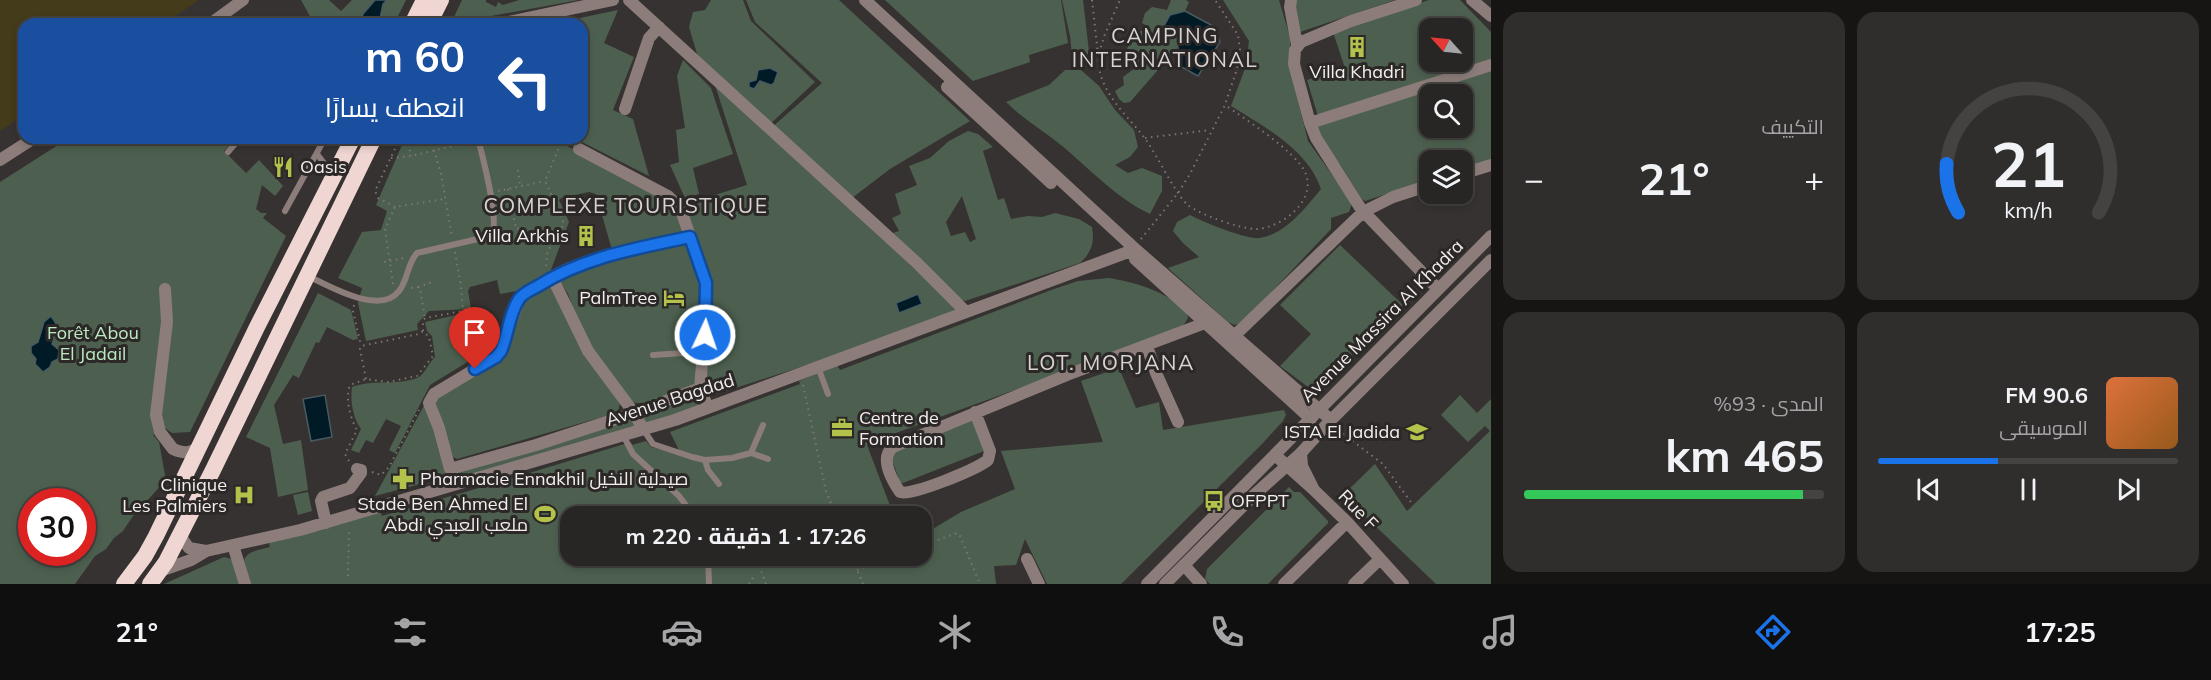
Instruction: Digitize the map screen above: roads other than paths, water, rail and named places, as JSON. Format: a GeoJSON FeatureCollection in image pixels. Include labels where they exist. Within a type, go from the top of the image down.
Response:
{"type":"FeatureCollection","features":[{"type":"Feature","properties":{"kind":"highway"},"geometry":{"type":"LineString","coordinates":[[415,18],[424,0]]}},
{"type":"Feature","properties":{"kind":"highway"},"geometry":{"type":"LineString","coordinates":[[432,18],[441,0]]}},
{"type":"Feature","properties":{"kind":"highway"},"geometry":{"type":"LineString","coordinates":[[124,584],[145,556],[350,144]]}},
{"type":"Feature","properties":{"kind":"highway"},"geometry":{"type":"LineString","coordinates":[[155,578],[181,532],[371,144]]}},
{"type":"Feature","properties":{"kind":"street"},"geometry":{"type":"LineString","coordinates":[[218,18],[243,0]]}},
{"type":"Feature","properties":{"kind":"street"},"geometry":{"type":"LineString","coordinates":[[528,18],[613,0]]}},
{"type":"Feature","properties":{"kind":"street"},"geometry":{"type":"LineString","coordinates":[[629,0],[917,264],[966,312]]}},
{"type":"Feature","properties":{"kind":"street"},"geometry":{"type":"LineString","coordinates":[[854,0],[995,132],[1316,415],[1330,422]]}},
{"type":"Feature","properties":{"kind":"street"},"geometry":{"type":"LineString","coordinates":[[865,0],[1131,250]]}},
{"type":"Feature","properties":{"kind":"street"},"geometry":{"type":"LineString","coordinates":[[1291,0],[1290,7],[1297,45],[1294,64],[1316,138],[1363,212],[1438,289]]}},
{"type":"Feature","properties":{"kind":"street"},"geometry":{"type":"LineString","coordinates":[[1297,45],[1330,29],[1416,0]]}},
{"type":"Feature","properties":{"kind":"street"},"geometry":{"type":"LineString","coordinates":[[1472,0],[1491,16]]}},
{"type":"Feature","properties":{"kind":"street"},"geometry":{"type":"LineString","coordinates":[[625,109],[649,38],[659,27]]}},
{"type":"Feature","properties":{"kind":"street"},"geometry":{"type":"LineString","coordinates":[[1310,123],[1491,65]]}},
{"type":"Feature","properties":{"kind":"street"},"geometry":{"type":"LineString","coordinates":[[0,160],[25,144]]}},
{"type":"Feature","properties":{"kind":"street"},"geometry":{"type":"LineString","coordinates":[[579,149],[668,196],[678,206],[706,283],[704,355],[700,388],[708,408]]}},
{"type":"Feature","properties":{"kind":"street"},"geometry":{"type":"LineString","coordinates":[[1473,171],[1491,165]]}},
{"type":"Feature","properties":{"kind":"street"},"geometry":{"type":"LineString","coordinates":[[1231,339],[1363,212],[1393,197],[1419,189]]}},
{"type":"Feature","properties":{"kind":"street","name":"Avenue Massira Al Khadra"},"geometry":{"type":"LineString","coordinates":[[1147,584],[1491,236]]}},
{"type":"Feature","properties":{"kind":"street"},"geometry":{"type":"LineString","coordinates":[[452,486],[439,428],[429,403],[430,398],[499,354],[519,298],[549,272],[690,237]]}},
{"type":"Feature","properties":{"kind":"street","name":"Avenue Bagdad"},"geometry":{"type":"LineString","coordinates":[[155,578],[206,551],[326,523],[708,408],[1131,250]]}},
{"type":"Feature","properties":{"kind":"street","name":"Avenue Massira Al Khadra"},"geometry":{"type":"LineString","coordinates":[[1165,584],[1254,495],[1288,467],[1491,260]]}},
{"type":"Feature","properties":{"kind":"street"},"geometry":{"type":"LineString","coordinates":[[549,272],[588,351],[634,413],[643,429]]}},
{"type":"Feature","properties":{"kind":"street"},"geometry":{"type":"LineString","coordinates":[[165,289],[167,322],[156,396],[156,416],[160,432],[181,466],[184,479]]}},
{"type":"Feature","properties":{"kind":"street"},"geometry":{"type":"LineString","coordinates":[[975,412],[990,451],[988,460],[920,490],[907,494],[900,492],[886,462],[888,451],[975,412],[1211,321]]}},
{"type":"Feature","properties":{"kind":"street"},"geometry":{"type":"LineString","coordinates":[[1148,346],[1160,382],[1178,422]]}},
{"type":"Feature","properties":{"kind":"street"},"geometry":{"type":"LineString","coordinates":[[450,469],[546,442],[700,388]]}},
{"type":"Feature","properties":{"kind":"street"},"geometry":{"type":"LineString","coordinates":[[169,445],[173,449],[186,453],[200,447]]}},
{"type":"Feature","properties":{"kind":"street","name":"Rue F"},"geometry":{"type":"LineString","coordinates":[[1302,453],[1302,466],[1314,490],[1347,522],[1403,584]]}},
{"type":"Feature","properties":{"kind":"street"},"geometry":{"type":"LineString","coordinates":[[1275,455],[1314,490]]}},
{"type":"Feature","properties":{"kind":"street"},"geometry":{"type":"LineString","coordinates":[[326,523],[321,501],[323,497],[350,488],[355,484],[359,470]]}},
{"type":"Feature","properties":{"kind":"street"},"geometry":{"type":"LineString","coordinates":[[1284,584],[1347,522]]}},
{"type":"Feature","properties":{"kind":"street"},"geometry":{"type":"LineString","coordinates":[[181,532],[189,548],[206,551]]}},
{"type":"Feature","properties":{"kind":"street"},"geometry":{"type":"LineString","coordinates":[[233,545],[245,584]]}},
{"type":"Feature","properties":{"kind":"street"},"geometry":{"type":"LineString","coordinates":[[1027,559],[1039,584]]}},
{"type":"Feature","properties":{"kind":"street"},"geometry":{"type":"LineString","coordinates":[[1354,584],[1380,559]]}},
{"type":"Feature","properties":{"kind":"street"},"geometry":{"type":"LineString","coordinates":[[1185,565],[1201,584]]}},
{"type":"Feature","properties":{"kind":"lane"},"geometry":{"type":"LineString","coordinates":[[228,152],[235,144]]}},
{"type":"Feature","properties":{"kind":"lane"},"geometry":{"type":"LineString","coordinates":[[285,211],[321,144]]}},
{"type":"Feature","properties":{"kind":"lane"},"geometry":{"type":"LineString","coordinates":[[307,276],[357,297],[375,301],[392,298],[398,293],[414,256],[422,251],[486,238],[493,234],[495,227],[490,192],[479,144]]}},
{"type":"Feature","properties":{"kind":"lane"},"geometry":{"type":"LineString","coordinates":[[317,154],[333,176]]}},
{"type":"Feature","properties":{"kind":"lane"},"geometry":{"type":"LineString","coordinates":[[653,355],[684,353],[704,355]]}},
{"type":"Feature","properties":{"kind":"lane"},"geometry":{"type":"LineString","coordinates":[[818,368],[828,394]]}},
{"type":"Feature","properties":{"kind":"lane"},"geometry":{"type":"LineString","coordinates":[[751,453],[763,426]]}},
{"type":"Feature","properties":{"kind":"lane"},"geometry":{"type":"LineString","coordinates":[[643,429],[653,444],[705,460],[732,458],[751,453],[768,459]]}},
{"type":"Feature","properties":{"kind":"lane"},"geometry":{"type":"LineString","coordinates":[[623,435],[633,454],[679,496],[686,506]]}},
{"type":"Feature","properties":{"kind":"lane"},"geometry":{"type":"LineString","coordinates":[[705,460],[708,470],[719,484]]}},
{"type":"Feature","properties":{"kind":"lane"},"geometry":{"type":"LineString","coordinates":[[708,566],[709,584]]}},
{"type":"Feature","properties":{"kind":"water"},"geometry":{"type":"Polygon","coordinates":[[[375,0],[387,0],[383,4],[380,18],[362,18],[375,0]]]}},
{"type":"Feature","properties":{"kind":"water"},"geometry":{"type":"Polygon","coordinates":[[[1185,11],[1213,26],[1220,42],[1198,76],[1180,66],[1177,38],[1164,26],[1170,15],[1185,11]]]}},
{"type":"Feature","properties":{"kind":"water"},"geometry":{"type":"Polygon","coordinates":[[[770,68],[778,72],[774,83],[771,85],[760,81],[754,89],[749,87],[749,82],[756,80],[758,70],[770,68]]]}},
{"type":"Feature","properties":{"kind":"water"},"geometry":{"type":"Polygon","coordinates":[[[918,294],[922,304],[899,313],[896,303],[918,294]]]}},
{"type":"Feature","properties":{"kind":"water"},"geometry":{"type":"Polygon","coordinates":[[[51,316],[57,325],[52,344],[59,350],[58,359],[43,372],[35,364],[36,359],[31,353],[31,346],[38,342],[44,322],[51,316]]]}},
{"type":"Feature","properties":{"kind":"water"},"geometry":{"type":"Polygon","coordinates":[[[325,395],[332,437],[311,441],[303,399],[325,395]]]}},
{"type":"Feature","properties":{"kind":"place","name":"Villa Khadri"},"geometry":{"type":"Point","coordinates":[1357,47]}},
{"type":"Feature","properties":{"kind":"place","name":"Oasis"},"geometry":{"type":"Point","coordinates":[283,167]}},
{"type":"Feature","properties":{"kind":"place","name":"Villa Arkhis"},"geometry":{"type":"Point","coordinates":[586,236]}},
{"type":"Feature","properties":{"kind":"place","name":"PalmTree"},"geometry":{"type":"Point","coordinates":[674,298]}},
{"type":"Feature","properties":{"kind":"place","name":"Centre de Formation"},"geometry":{"type":"Point","coordinates":[842,428]}},
{"type":"Feature","properties":{"kind":"place","name":"ISTA El Jadida"},"geometry":{"type":"Point","coordinates":[1417,432]}},
{"type":"Feature","properties":{"kind":"place","name":"Pharmacie Ennakhil صيدلية النخيل"},"geometry":{"type":"Point","coordinates":[403,479]}},
{"type":"Feature","properties":{"kind":"place","name":"Clinique Les Palmiers"},"geometry":{"type":"Point","coordinates":[244,495]}},
{"type":"Feature","properties":{"kind":"place","name":"OFPPT"},"geometry":{"type":"Point","coordinates":[1214,501]}},
{"type":"Feature","properties":{"kind":"place","name":"Stade Ben Ahmed El Abdi ملعب العبدي"},"geometry":{"type":"Point","coordinates":[545,514]}},
{"type":"Feature","properties":{"kind":"district","name":"CAMPING INTERNATIONAL"},"geometry":{"type":"Point","coordinates":[1165,48]}},
{"type":"Feature","properties":{"kind":"district","name":"COMPLEXE TOURISTIQUE"},"geometry":{"type":"Point","coordinates":[626,206]}},
{"type":"Feature","properties":{"kind":"district","name":"LOT. MORJANA"},"geometry":{"type":"Point","coordinates":[1111,363]}},
{"type":"Feature","properties":{"kind":"park label","name":"Forêt Abou El Jadail"},"geometry":{"type":"Point","coordinates":[93,343]}}]}
